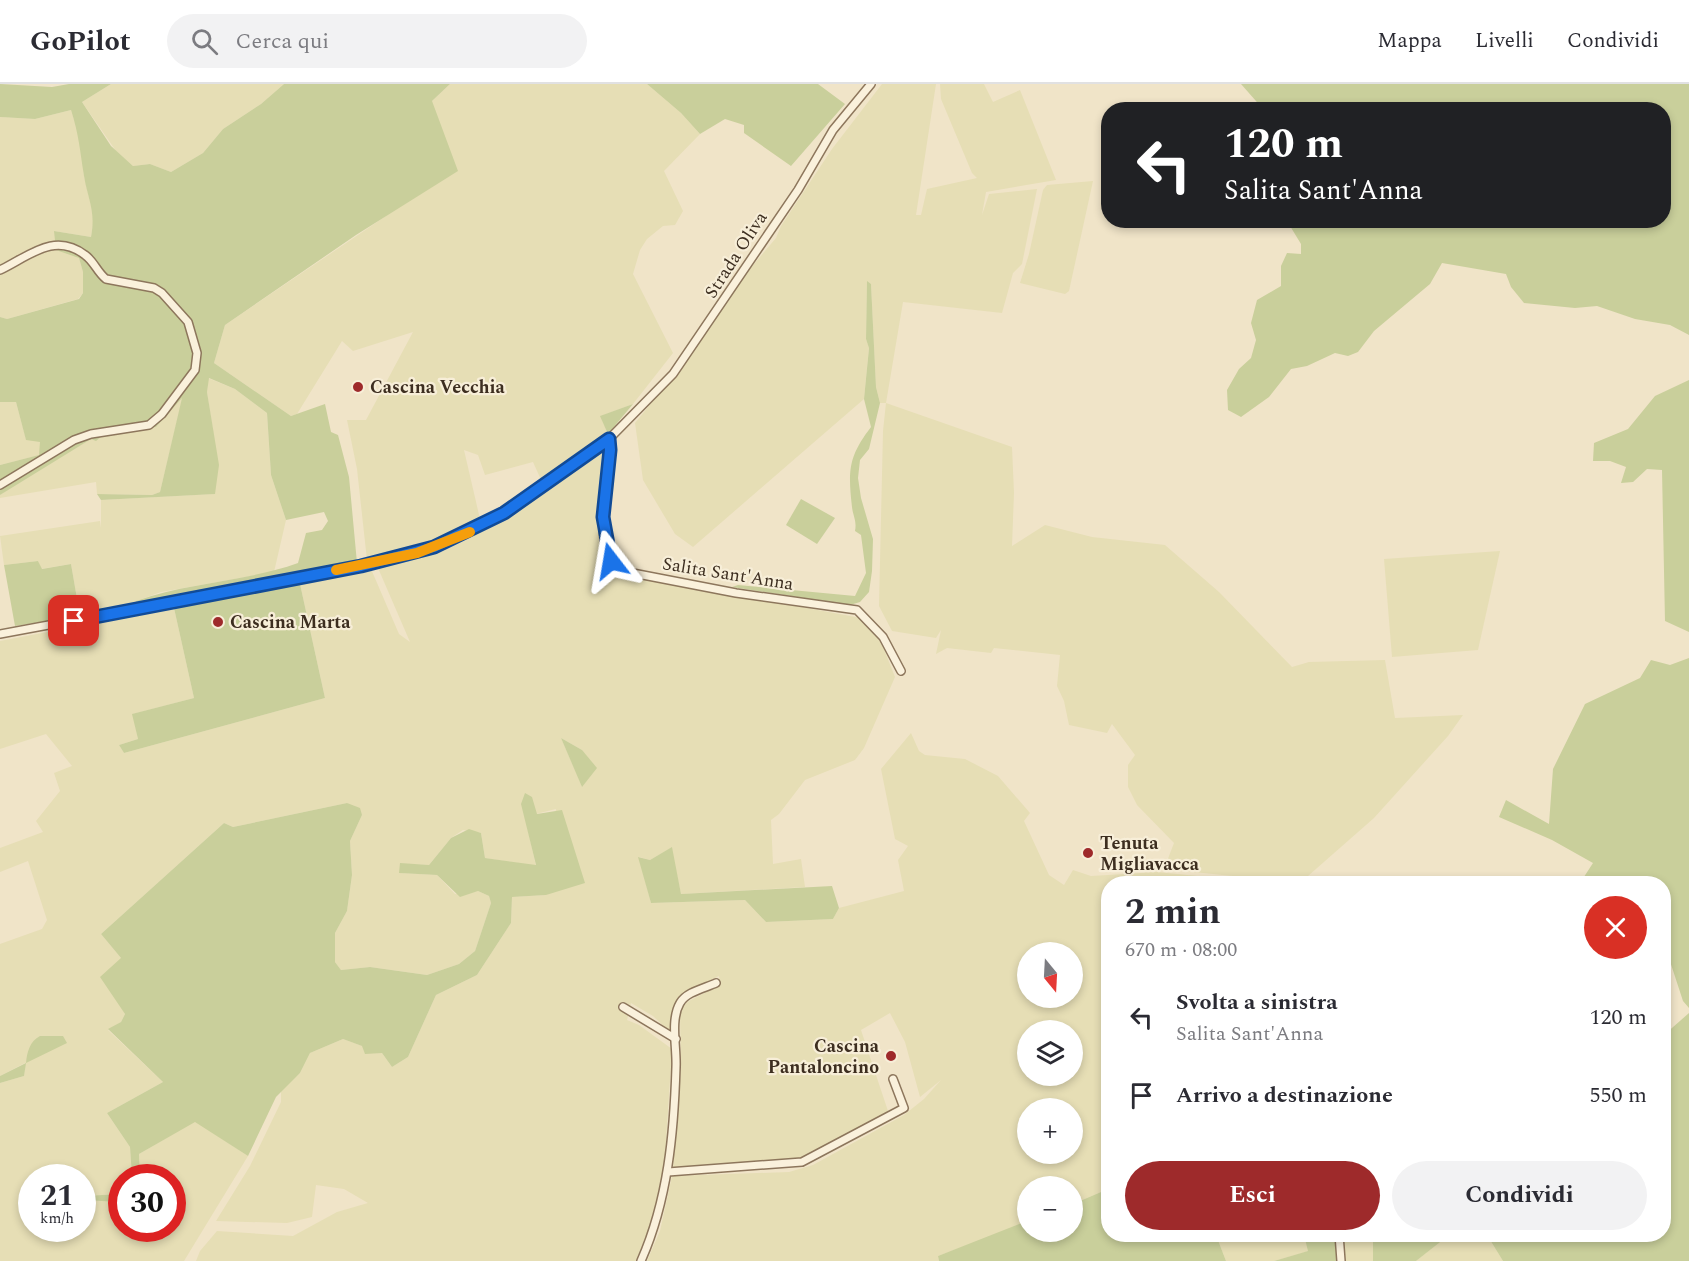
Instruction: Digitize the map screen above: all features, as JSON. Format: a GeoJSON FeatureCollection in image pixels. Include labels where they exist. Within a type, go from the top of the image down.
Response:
{"type":"FeatureCollection","features":[{"type":"Feature","properties":{"kind":"street","name":"Strada Oliva"},"geometry":{"type":"LineString","coordinates":[[612,436],[656,393],[694,347],[798,190],[833,130],[871,84]]}},
{"type":"Feature","properties":{"kind":"street"},"geometry":{"type":"LineString","coordinates":[[0,270],[43,246],[65,246],[77,250],[91,260],[106,279],[154,288],[162,293],[188,322],[197,353],[195,370],[156,420],[144,427],[91,434],[74,440],[0,485]]}},
{"type":"Feature","properties":{"kind":"street"},"geometry":{"type":"LineString","coordinates":[[0,634],[361,566],[434,547],[504,513],[612,436]]}},
{"type":"Feature","properties":{"kind":"street","name":"Salita Sant'Anna"},"geometry":{"type":"LineString","coordinates":[[612,436],[603,517],[607,547],[617,570],[736,593],[856,610],[883,637],[901,671]]}},
{"type":"Feature","properties":{"kind":"street"},"geometry":{"type":"LineString","coordinates":[[641,1261],[656,1227],[668,1172],[680,1003],[687,996],[716,983]]}},
{"type":"Feature","properties":{"kind":"street"},"geometry":{"type":"LineString","coordinates":[[623,1007],[676,1039]]}},
{"type":"Feature","properties":{"kind":"street"},"geometry":{"type":"LineString","coordinates":[[668,1172],[789,1165],[813,1158],[904,1108],[893,1079]]}},
{"type":"Feature","properties":{"kind":"street"},"geometry":{"type":"LineString","coordinates":[[1340,1242],[1341,1261]]}},
{"type":"Feature","properties":{"kind":"shaded area"},"geometry":{"type":"Polygon","coordinates":[[[111,84],[284,84],[261,104],[223,129],[203,153],[171,172],[150,164],[133,166],[116,151],[82,102],[111,84]]]}},
{"type":"Feature","properties":{"kind":"shaded area"},"geometry":{"type":"Polygon","coordinates":[[[450,84],[647,84],[681,113],[700,134],[664,171],[683,211],[675,225],[663,226],[647,239],[640,250],[633,274],[673,353],[633,404],[601,416],[608,434],[542,482],[533,462],[485,475],[478,455],[464,450],[480,519],[452,537],[411,552],[367,560],[357,469],[347,420],[366,420],[413,332],[353,351],[342,341],[297,414],[291,416],[214,363],[225,325],[386,216],[432,101],[450,84]]]}},
{"type":"Feature","properties":{"kind":"shaded area"},"geometry":{"type":"Polygon","coordinates":[[[882,84],[936,84],[916,215],[921,215],[927,189],[977,178],[972,173],[941,99],[940,84],[984,84],[993,102],[1020,90],[1056,180],[986,192],[982,215],[989,194],[1037,189],[1022,264],[1013,273],[1002,313],[903,302],[886,403],[880,403],[876,387],[871,284],[867,282],[866,339],[869,347],[864,399],[693,547],[675,534],[643,480],[635,423],[688,358],[738,283],[776,238],[781,226],[832,149],[882,84]]]}},
{"type":"Feature","properties":{"kind":"shaded area"},"geometry":{"type":"Polygon","coordinates":[[[71,110],[81,140],[84,176],[94,218],[91,237],[54,231],[79,258],[83,272],[83,293],[78,299],[7,319],[0,317],[0,117],[35,119],[71,110]]]}},
{"type":"Feature","properties":{"kind":"shaded area"},"geometry":{"type":"Polygon","coordinates":[[[1093,181],[1069,291],[1065,294],[1020,283],[1043,190],[1047,185],[1093,181]]]}},
{"type":"Feature","properties":{"kind":"shaded area"},"geometry":{"type":"Polygon","coordinates":[[[208,378],[235,389],[267,413],[271,475],[286,520],[274,572],[161,592],[136,601],[132,608],[80,616],[71,564],[41,569],[38,561],[4,565],[0,536],[100,521],[101,528],[101,500],[214,494],[218,465],[207,392],[208,378]]]}},
{"type":"Feature","properties":{"kind":"shaded area"},"geometry":{"type":"Polygon","coordinates":[[[183,396],[160,492],[152,495],[97,494],[96,482],[0,498],[0,495],[22,479],[91,439],[156,427],[183,396]]]}},
{"type":"Feature","properties":{"kind":"shaded area"},"geometry":{"type":"Polygon","coordinates":[[[0,402],[16,402],[26,439],[41,441],[40,455],[0,465],[0,402]]]}},
{"type":"Feature","properties":{"kind":"shaded area"},"geometry":{"type":"Polygon","coordinates":[[[886,403],[1012,447],[1014,493],[1012,546],[1045,525],[1092,537],[1165,545],[1219,592],[1292,667],[1309,662],[1385,660],[1395,718],[1463,715],[1448,736],[1374,818],[1308,876],[1232,876],[1164,869],[1174,843],[1137,805],[1128,787],[1128,765],[1135,755],[1112,724],[1107,733],[1069,725],[1064,701],[1057,686],[1060,655],[994,648],[991,653],[947,648],[936,654],[941,630],[936,638],[892,631],[879,606],[883,431],[886,403]]]}},
{"type":"Feature","properties":{"kind":"shaded area"},"geometry":{"type":"Polygon","coordinates":[[[607,450],[597,507],[601,540],[612,572],[861,618],[880,639],[895,677],[864,748],[855,760],[805,780],[779,814],[771,820],[773,864],[801,859],[805,887],[681,894],[671,848],[650,860],[639,857],[651,903],[745,900],[766,922],[833,919],[839,908],[904,891],[898,860],[908,846],[895,839],[881,769],[911,733],[919,751],[925,755],[965,759],[998,776],[1030,813],[1024,821],[1049,875],[1064,885],[1073,870],[1091,876],[1157,872],[1197,876],[1101,876],[1101,1192],[1083,1200],[1083,1176],[1017,1176],[1017,1227],[938,1256],[939,1261],[647,1261],[660,1231],[672,1176],[789,1172],[813,1165],[904,1115],[924,1099],[941,1080],[920,1097],[905,1042],[890,1013],[861,1030],[889,1114],[801,1160],[673,1168],[681,1068],[680,1015],[683,1006],[689,1001],[720,985],[719,976],[684,993],[677,1000],[670,1032],[653,1016],[631,1003],[627,1020],[639,1025],[672,1049],[664,1172],[654,1215],[636,1261],[196,1261],[200,1251],[217,1231],[293,1236],[337,1212],[368,1203],[344,1189],[316,1185],[312,1217],[287,1223],[216,1221],[250,1166],[281,1102],[281,1090],[300,1073],[310,1053],[343,1039],[382,1053],[392,1067],[408,1057],[436,995],[477,975],[511,923],[512,897],[546,895],[556,809],[536,814],[522,804],[536,866],[485,858],[481,833],[463,830],[451,838],[429,865],[400,864],[400,873],[437,875],[455,894],[478,891],[489,896],[491,903],[475,951],[459,964],[427,975],[370,967],[341,970],[335,962],[335,933],[347,911],[352,875],[350,841],[362,815],[347,803],[233,827],[224,823],[101,934],[121,958],[120,1005],[125,1014],[121,1022],[108,1030],[163,1082],[107,1113],[130,1147],[131,1164],[108,1164],[108,1195],[96,1195],[96,1164],[18,1164],[18,1242],[96,1242],[96,1200],[108,1201],[108,1242],[186,1242],[186,1164],[139,1164],[139,1154],[195,1121],[248,1156],[184,1261],[0,1261],[0,1083],[24,1076],[25,1063],[0,1076],[0,944],[42,929],[47,920],[28,861],[0,872],[0,848],[43,832],[36,821],[60,791],[54,773],[72,766],[46,734],[0,749],[0,641],[174,608],[194,698],[133,714],[138,739],[119,745],[124,753],[325,698],[300,584],[371,569],[399,634],[410,642],[378,568],[443,551],[503,520],[607,450]],[[561,738],[582,787],[582,750],[561,738]]]}},
{"type":"Feature","properties":{"kind":"shaded area"},"geometry":{"type":"Polygon","coordinates":[[[1500,551],[1478,650],[1392,657],[1384,559],[1500,551]]]}},
{"type":"Feature","properties":{"kind":"shaded area"},"geometry":{"type":"Polygon","coordinates":[[[1219,1242],[1306,1242],[1309,1251],[1274,1261],[1226,1261],[1219,1242]]]}},
{"type":"Feature","properties":{"kind":"shaded area"},"geometry":{"type":"Polygon","coordinates":[[[1342,1242],[1373,1242],[1373,1261],[1342,1261],[1342,1242]]]}},
{"type":"Feature","properties":{"kind":"shaded area"},"geometry":{"type":"Polygon","coordinates":[[[1439,1242],[1491,1242],[1503,1261],[1416,1261],[1439,1242]]]}},
{"type":"Feature","properties":{"kind":"green space"},"geometry":{"type":"Polygon","coordinates":[[[0,84],[52,87],[69,84],[111,84],[82,102],[111,146],[133,166],[150,164],[171,172],[203,153],[223,129],[261,104],[284,84],[450,84],[432,101],[458,171],[356,235],[225,325],[214,363],[291,416],[325,404],[331,432],[338,435],[349,477],[357,563],[133,608],[136,601],[156,595],[258,574],[298,563],[306,533],[322,530],[328,521],[324,512],[286,520],[271,475],[267,413],[235,389],[209,378],[207,392],[219,465],[215,494],[101,500],[97,494],[152,495],[160,492],[182,398],[156,427],[102,436],[96,441],[91,439],[0,495],[0,465],[39,455],[40,442],[26,440],[16,402],[0,402],[0,317],[7,319],[79,299],[83,293],[83,272],[79,258],[56,250],[54,231],[91,237],[93,220],[78,135],[71,110],[35,119],[0,117],[0,84]]]}},
{"type":"Feature","properties":{"kind":"green space"},"geometry":{"type":"Polygon","coordinates":[[[647,84],[818,84],[845,104],[791,166],[744,133],[744,125],[725,119],[700,134],[681,113],[647,84]]]}},
{"type":"Feature","properties":{"kind":"green space"},"geometry":{"type":"Polygon","coordinates":[[[1241,84],[1689,84],[1689,335],[1670,325],[1635,319],[1597,306],[1575,308],[1524,303],[1511,287],[1506,274],[1442,263],[1430,284],[1374,331],[1358,352],[1348,356],[1335,353],[1307,366],[1291,369],[1269,397],[1241,417],[1228,410],[1227,390],[1239,369],[1251,358],[1256,340],[1251,323],[1257,300],[1281,286],[1281,266],[1287,253],[1301,254],[1301,244],[1291,228],[1671,228],[1671,102],[1257,102],[1241,84]]]}},
{"type":"Feature","properties":{"kind":"green space"},"geometry":{"type":"Polygon","coordinates":[[[867,281],[871,284],[876,387],[880,403],[869,449],[860,460],[858,478],[861,498],[873,539],[869,592],[860,602],[850,605],[732,587],[738,585],[855,596],[866,573],[861,535],[855,531],[850,474],[858,447],[871,427],[864,399],[869,348],[866,339],[867,281]]]}},
{"type":"Feature","properties":{"kind":"green space"},"geometry":{"type":"Polygon","coordinates":[[[1689,380],[1689,632],[1665,621],[1662,470],[1647,469],[1633,482],[1621,483],[1626,467],[1610,461],[1593,461],[1594,443],[1628,429],[1655,396],[1689,380]]]}},
{"type":"Feature","properties":{"kind":"green space"},"geometry":{"type":"Polygon","coordinates":[[[633,404],[608,434],[600,416],[633,404]]]}},
{"type":"Feature","properties":{"kind":"green space"},"geometry":{"type":"Polygon","coordinates":[[[801,499],[835,518],[817,544],[786,525],[801,499]]]}},
{"type":"Feature","properties":{"kind":"green space"},"geometry":{"type":"Polygon","coordinates":[[[38,561],[42,569],[71,564],[80,616],[15,626],[4,565],[38,561]]]}},
{"type":"Feature","properties":{"kind":"green space"},"geometry":{"type":"Polygon","coordinates":[[[300,584],[325,698],[124,753],[119,745],[138,739],[132,714],[194,698],[174,608],[300,584]]]}},
{"type":"Feature","properties":{"kind":"green space"},"geometry":{"type":"Polygon","coordinates":[[[1689,658],[1689,1008],[1683,1001],[1671,964],[1671,876],[1585,876],[1593,863],[1552,840],[1499,817],[1506,800],[1549,824],[1553,769],[1585,704],[1640,678],[1651,660],[1670,665],[1689,658]]]}},
{"type":"Feature","properties":{"kind":"green space"},"geometry":{"type":"Polygon","coordinates":[[[561,738],[582,750],[597,768],[582,787],[561,738]]]}},
{"type":"Feature","properties":{"kind":"green space"},"geometry":{"type":"Polygon","coordinates":[[[525,793],[532,797],[537,814],[562,810],[585,883],[546,895],[512,897],[511,923],[477,975],[436,995],[408,1057],[392,1067],[382,1053],[365,1054],[362,1046],[343,1039],[310,1053],[300,1073],[276,1097],[248,1156],[195,1122],[139,1154],[139,1164],[131,1164],[130,1147],[107,1113],[163,1082],[108,1029],[121,1022],[125,1014],[100,977],[121,958],[101,934],[224,823],[233,827],[347,803],[360,808],[362,815],[350,841],[352,875],[347,911],[335,933],[335,962],[341,970],[370,967],[427,975],[459,964],[475,951],[491,903],[489,896],[478,891],[460,897],[437,875],[399,873],[400,863],[429,865],[451,838],[469,829],[481,833],[485,858],[536,865],[521,804],[525,793]]]}},
{"type":"Feature","properties":{"kind":"green space"},"geometry":{"type":"Polygon","coordinates":[[[672,847],[681,894],[832,886],[839,908],[833,919],[766,922],[745,900],[651,903],[638,857],[650,860],[672,847]]]}},
{"type":"Feature","properties":{"kind":"green space"},"geometry":{"type":"Polygon","coordinates":[[[1689,1013],[1689,1261],[1503,1261],[1491,1242],[1671,1242],[1671,1029],[1689,1013]]]}},
{"type":"Feature","properties":{"kind":"green space"},"geometry":{"type":"Polygon","coordinates":[[[63,1036],[67,1043],[26,1063],[30,1047],[37,1038],[63,1036]]]}},
{"type":"Feature","properties":{"kind":"green space"},"geometry":{"type":"Polygon","coordinates":[[[26,1063],[24,1076],[0,1083],[0,1076],[26,1063]]]}},
{"type":"Feature","properties":{"kind":"green space"},"geometry":{"type":"Polygon","coordinates":[[[1101,1192],[1101,1242],[1219,1242],[1226,1261],[939,1261],[938,1256],[1017,1225],[1017,1242],[1083,1242],[1083,1200],[1101,1192]]]}},
{"type":"Feature","properties":{"kind":"green space"},"geometry":{"type":"Polygon","coordinates":[[[96,1195],[108,1195],[108,1201],[96,1201],[96,1195]]]}},
{"type":"Feature","properties":{"kind":"green space"},"geometry":{"type":"Polygon","coordinates":[[[1306,1242],[1342,1242],[1342,1261],[1274,1261],[1308,1251],[1306,1242]]]}},
{"type":"Feature","properties":{"kind":"green space"},"geometry":{"type":"Polygon","coordinates":[[[1373,1242],[1440,1242],[1416,1261],[1373,1261],[1373,1242]]]}},
{"type":"Feature","properties":{"kind":"slow traffic"},"geometry":{"type":"LineString","coordinates":[[336,570],[417,553],[470,532]]}},
{"type":"Feature","properties":{"kind":"place","name":"Cascina Vecchia"},"geometry":{"type":"Point","coordinates":[358,387]}},
{"type":"Feature","properties":{"kind":"place","name":"Cascina Marta"},"geometry":{"type":"Point","coordinates":[218,622]}},
{"type":"Feature","properties":{"kind":"place","name":"Tenuta Migliavacca"},"geometry":{"type":"Point","coordinates":[1088,853]}},
{"type":"Feature","properties":{"kind":"place","name":"Cascina Pantaloncino"},"geometry":{"type":"Point","coordinates":[891,1056]}},
{"type":"Feature","properties":{"kind":"route"},"geometry":{"type":"LineString","coordinates":[[74,621],[361,566],[417,553],[450,541],[504,513],[609,439],[610,450],[603,500],[603,527],[611,561]]}}]}
